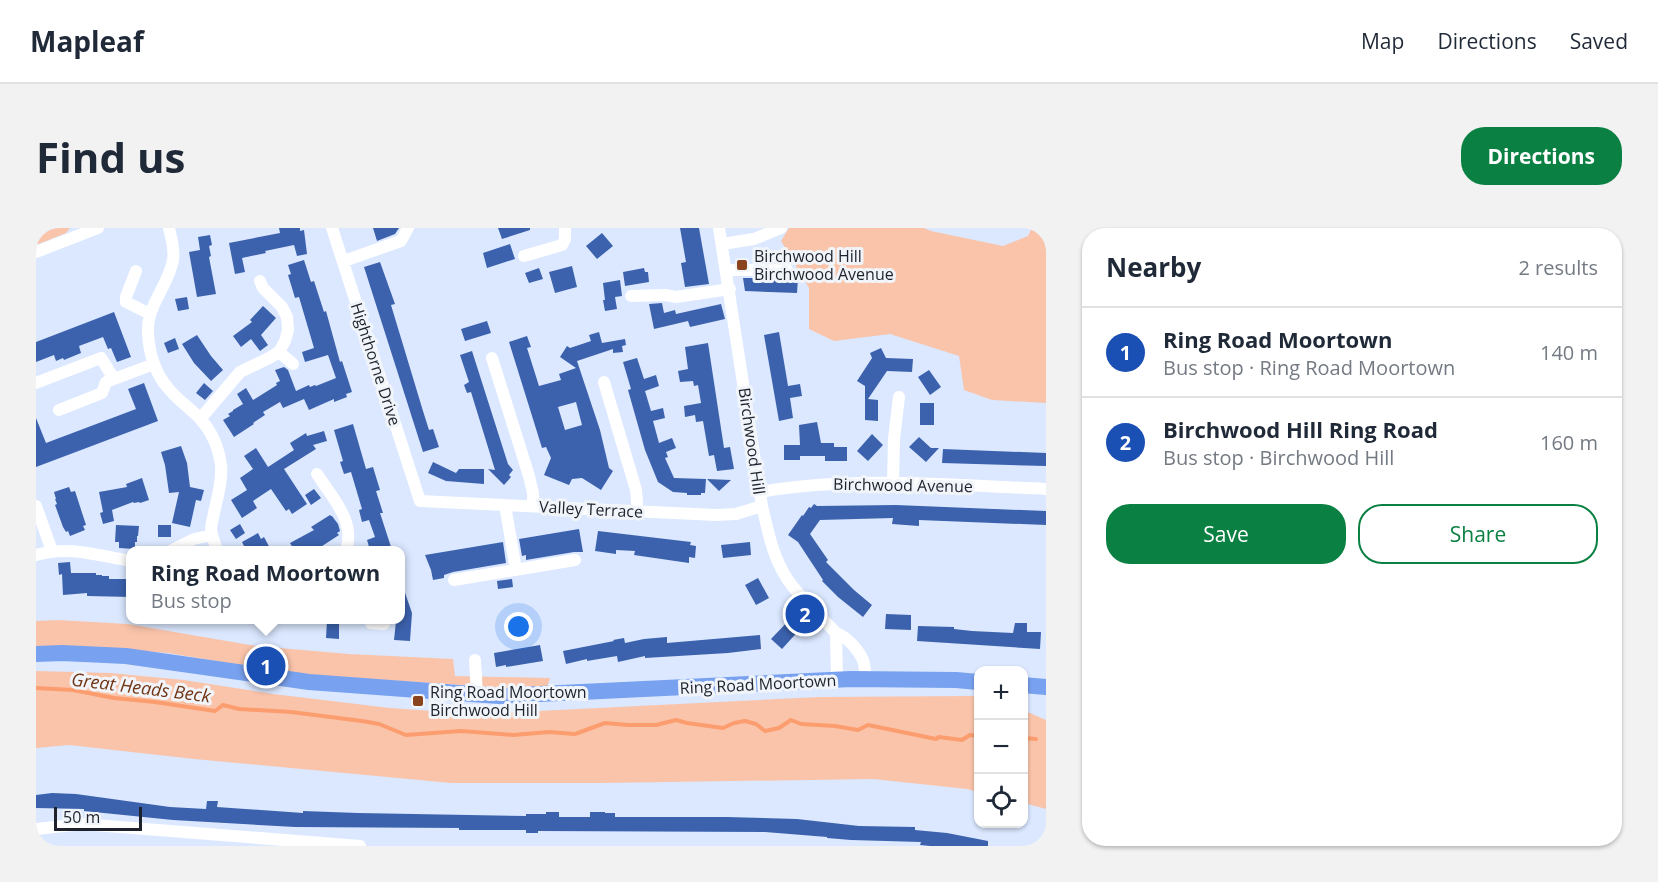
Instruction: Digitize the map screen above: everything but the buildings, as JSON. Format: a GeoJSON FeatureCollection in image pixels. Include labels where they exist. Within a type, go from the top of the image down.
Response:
{"type":"FeatureCollection","features":[{"type":"Feature","properties":{"kind":"highway","name":"Ring Road Moortown"},"geometry":{"type":"LineString","coordinates":[[36,654],[126,656],[309,682],[499,696],[866,679],[974,682]]}},
{"type":"Feature","properties":{"kind":"highway"},"geometry":{"type":"LineString","coordinates":[[1028,686],[1045,690]]}},
{"type":"Feature","properties":{"kind":"street"},"geometry":{"type":"LineString","coordinates":[[169,228],[173,260],[164,286],[150,314],[148,332],[154,364],[166,387],[201,418],[216,445],[222,467],[212,520],[212,535],[216,546]]}},
{"type":"Feature","properties":{"kind":"street","name":"Highthorne Drive"},"geometry":{"type":"LineString","coordinates":[[332,228],[420,501]]}},
{"type":"Feature","properties":{"kind":"street"},"geometry":{"type":"LineString","coordinates":[[344,261],[401,241],[408,228]]}},
{"type":"Feature","properties":{"kind":"street"},"geometry":{"type":"LineString","coordinates":[[524,256],[562,245],[565,228]]}},
{"type":"Feature","properties":{"kind":"street","name":"Birchwood Hill"},"geometry":{"type":"LineString","coordinates":[[719,228],[762,506],[776,557],[786,577],[836,633],[844,636],[860,654],[866,679]]}},
{"type":"Feature","properties":{"kind":"street"},"geometry":{"type":"LineString","coordinates":[[722,244],[754,239],[781,228]]}},
{"type":"Feature","properties":{"kind":"street"},"geometry":{"type":"LineString","coordinates":[[36,252],[90,229]]}},
{"type":"Feature","properties":{"kind":"street"},"geometry":{"type":"LineString","coordinates":[[726,270],[787,270]]}},
{"type":"Feature","properties":{"kind":"street"},"geometry":{"type":"LineString","coordinates":[[136,272],[126,302],[150,314]]}},
{"type":"Feature","properties":{"kind":"street"},"geometry":{"type":"LineString","coordinates":[[201,418],[240,372],[279,352],[285,341],[288,330],[287,317],[282,307],[263,288],[260,281]]}},
{"type":"Feature","properties":{"kind":"street"},"geometry":{"type":"LineString","coordinates":[[638,300],[730,289]]}},
{"type":"Feature","properties":{"kind":"street"},"geometry":{"type":"LineString","coordinates":[[279,352],[293,364]]}},
{"type":"Feature","properties":{"kind":"street"},"geometry":{"type":"LineString","coordinates":[[36,383],[101,358],[114,379]]}},
{"type":"Feature","properties":{"kind":"street"},"geometry":{"type":"LineString","coordinates":[[492,358],[529,476],[533,506]]}},
{"type":"Feature","properties":{"kind":"street"},"geometry":{"type":"LineString","coordinates":[[59,410],[102,393],[106,382],[154,364]]}},
{"type":"Feature","properties":{"kind":"street"},"geometry":{"type":"LineString","coordinates":[[604,382],[636,490],[637,512]]}},
{"type":"Feature","properties":{"kind":"street"},"geometry":{"type":"LineString","coordinates":[[893,482],[894,439],[899,398]]}},
{"type":"Feature","properties":{"kind":"street"},"geometry":{"type":"LineString","coordinates":[[317,474],[348,525],[350,536],[347,546]]}},
{"type":"Feature","properties":{"kind":"street","name":"Birchwood Avenue"},"geometry":{"type":"LineString","coordinates":[[760,492],[828,484],[893,482],[1046,489]]}},
{"type":"Feature","properties":{"kind":"street","name":"Valley Terrace"},"geometry":{"type":"LineString","coordinates":[[420,501],[716,515],[736,514],[762,506]]}},
{"type":"Feature","properties":{"kind":"street"},"geometry":{"type":"LineString","coordinates":[[505,505],[516,570]]}},
{"type":"Feature","properties":{"kind":"street"},"geometry":{"type":"LineString","coordinates":[[36,506],[52,551]]}},
{"type":"Feature","properties":{"kind":"street"},"geometry":{"type":"LineString","coordinates":[[180,546],[194,539],[212,535]]}},
{"type":"Feature","properties":{"kind":"street"},"geometry":{"type":"LineString","coordinates":[[36,555],[52,551],[88,552],[126,560]]}},
{"type":"Feature","properties":{"kind":"street"},"geometry":{"type":"LineString","coordinates":[[454,580],[575,560]]}},
{"type":"Feature","properties":{"kind":"street"},"geometry":{"type":"LineString","coordinates":[[836,633],[837,680]]}},
{"type":"Feature","properties":{"kind":"street"},"geometry":{"type":"LineString","coordinates":[[474,660],[477,695]]}},
{"type":"Feature","properties":{"kind":"street"},"geometry":{"type":"LineString","coordinates":[[36,829],[82,824],[265,843],[360,846]]}},
{"type":"Feature","properties":{"kind":"shaded area"},"geometry":{"type":"Polygon","coordinates":[[[47,228],[70,228],[66,233],[36,245],[36,233],[47,228]]]}},
{"type":"Feature","properties":{"kind":"shaded area"},"geometry":{"type":"Polygon","coordinates":[[[789,228],[924,228],[1003,246],[1028,236],[1032,228],[1046,228],[1046,403],[992,400],[964,390],[959,356],[890,334],[834,341],[809,329],[809,288],[781,241],[789,228]]]}},
{"type":"Feature","properties":{"kind":"shaded area"},"geometry":{"type":"Polygon","coordinates":[[[36,621],[128,624],[256,646],[349,654],[453,659],[455,676],[550,678],[547,687],[507,688],[295,674],[168,653],[103,648],[36,647],[36,621]]]}},
{"type":"Feature","properties":{"kind":"shaded area"},"geometry":{"type":"Polygon","coordinates":[[[36,671],[111,673],[184,680],[273,694],[390,708],[476,714],[820,697],[974,696],[974,791],[873,779],[451,783],[69,745],[36,748],[36,671]]]}},
{"type":"Feature","properties":{"kind":"shaded area"},"geometry":{"type":"Polygon","coordinates":[[[1028,712],[1046,720],[1046,809],[1028,804],[1028,712]]]}},
{"type":"Feature","properties":{"kind":"waterway","name":"Great Heads Beck"},"geometry":{"type":"LineString","coordinates":[[36,688],[73,690],[114,698],[215,711],[223,705],[239,709],[291,712],[362,721],[379,724],[406,735],[461,731],[513,735],[549,732],[575,734],[605,723],[656,725],[676,720],[723,728],[745,721],[756,724],[765,731],[779,728],[791,720],[801,724],[858,730],[868,725],[936,739],[939,737],[962,740],[970,735],[974,736]]}},
{"type":"Feature","properties":{"kind":"waterway","name":"Great Heads Beck"},"geometry":{"type":"LineString","coordinates":[[1028,738],[1036,739]]}},
{"type":"Feature","properties":{"kind":"place","name":"Birchwood Hill Birchwood Avenue"},"geometry":{"type":"Point","coordinates":[742,265]}},
{"type":"Feature","properties":{"kind":"place","name":"Birchwood Hill Ring Road"},"geometry":{"type":"Point","coordinates":[805,614]}},
{"type":"Feature","properties":{"kind":"place","name":"Ring Road Moortown"},"geometry":{"type":"Point","coordinates":[266,666]}},
{"type":"Feature","properties":{"kind":"place","name":"Ring Road Moortown Birchwood Hill"},"geometry":{"type":"Point","coordinates":[418,701]}}]}
